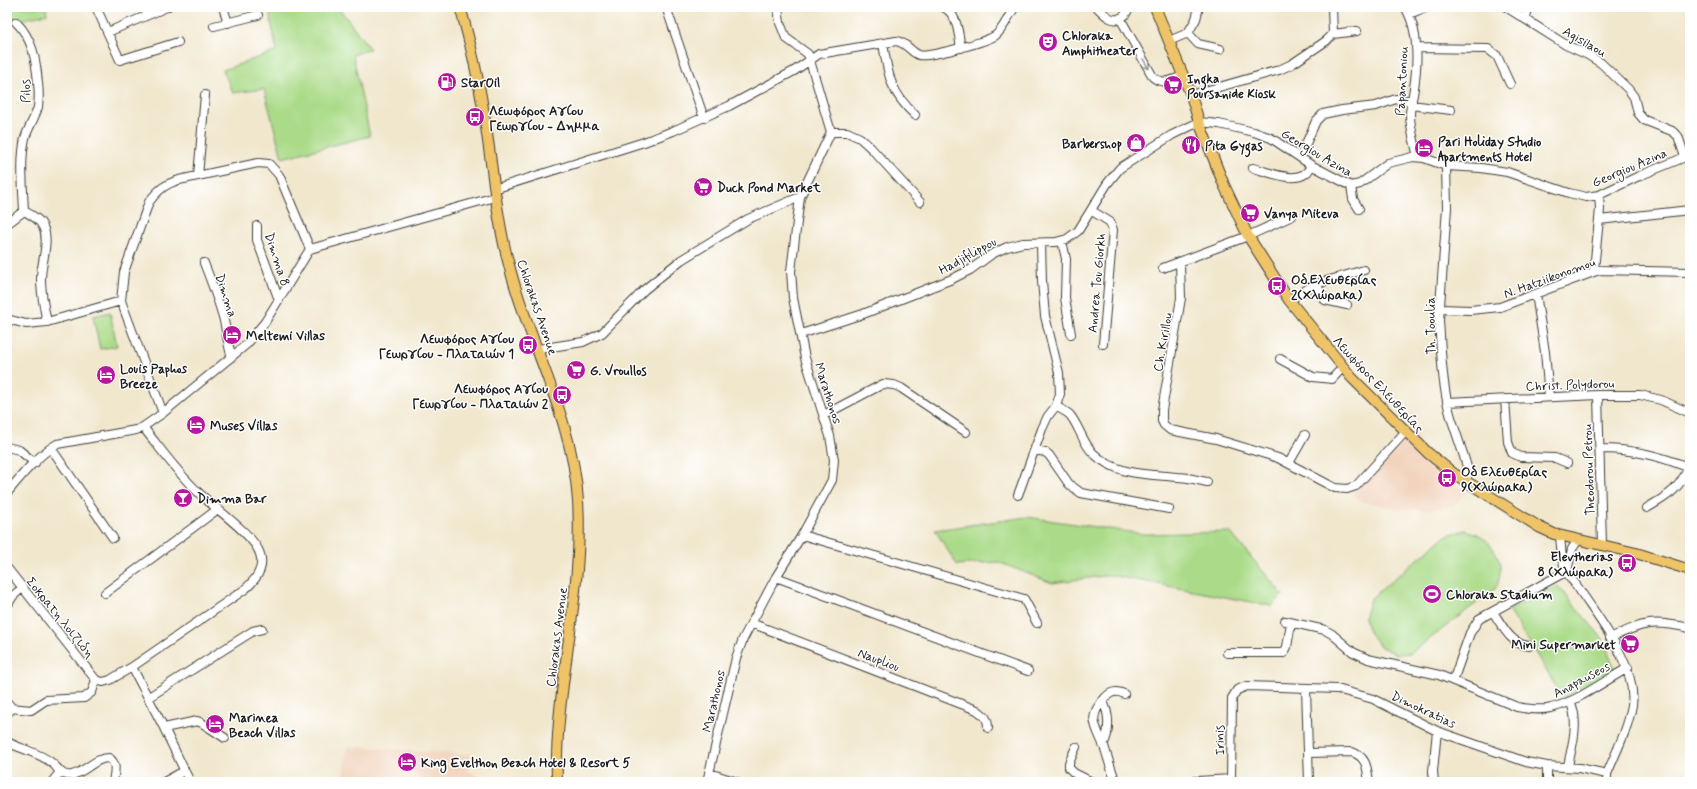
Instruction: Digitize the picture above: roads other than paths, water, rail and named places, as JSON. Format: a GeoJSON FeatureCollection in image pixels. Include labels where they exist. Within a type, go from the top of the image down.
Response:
{"type":"FeatureCollection","features":[{"type":"Feature","properties":{"kind":"main road","name":"Chlorakas Avenue"},"geometry":{"type":"LineString","coordinates":[[460,7],[477,71],[495,193],[509,267],[554,390],[569,440],[577,486],[579,516],[572,614],[558,732],[557,782]]}},
{"type":"Feature","properties":{"kind":"main road","name":"Λεωφόρος Ελευθερίας"},"geometry":{"type":"LineString","coordinates":[[1155,7],[1184,76],[1224,185],[1248,236],[1289,300],[1344,368],[1428,454],[1466,481],[1539,527],[1560,536],[1636,553],[1690,570]]}},
{"type":"Feature","properties":{"kind":"street"},"geometry":{"type":"LineString","coordinates":[[96,7],[120,60],[178,42]]}},
{"type":"Feature","properties":{"kind":"street"},"geometry":{"type":"LineString","coordinates":[[108,32],[167,7]]}},
{"type":"Feature","properties":{"kind":"street"},"geometry":{"type":"LineString","coordinates":[[222,7],[228,23]]}},
{"type":"Feature","properties":{"kind":"street"},"geometry":{"type":"LineString","coordinates":[[666,7],[704,118]]}},
{"type":"Feature","properties":{"kind":"street"},"geometry":{"type":"LineString","coordinates":[[778,7],[783,33],[790,41],[806,52],[810,61],[831,132],[847,132],[860,138],[920,202]]}},
{"type":"Feature","properties":{"kind":"street"},"geometry":{"type":"LineString","coordinates":[[943,7],[948,9],[954,16],[961,48]]}},
{"type":"Feature","properties":{"kind":"street"},"geometry":{"type":"LineString","coordinates":[[7,493],[35,462],[51,448],[63,443],[130,431],[143,427],[163,413],[232,357],[257,333],[310,249],[495,193],[644,142],[704,118],[729,106],[810,61],[819,54],[896,41],[902,42],[916,54],[923,56],[961,48],[994,37],[1004,25],[1015,7]]}},
{"type":"Feature","properties":{"kind":"street"},"geometry":{"type":"LineString","coordinates":[[1097,7],[1108,18],[1116,19],[1120,18],[1131,7]]}},
{"type":"Feature","properties":{"kind":"street"},"geometry":{"type":"LineString","coordinates":[[1169,41],[1188,33],[1196,18],[1199,7]]}},
{"type":"Feature","properties":{"kind":"street"},"geometry":{"type":"LineString","coordinates":[[1332,7],[1333,34]]}},
{"type":"Feature","properties":{"kind":"street"},"geometry":{"type":"LineString","coordinates":[[1407,11],[1427,7]]}},
{"type":"Feature","properties":{"kind":"street","name":"Agisilaou"},"geometry":{"type":"LineString","coordinates":[[1506,7],[1566,45],[1593,58],[1613,73],[1632,94],[1641,117],[1647,122],[1675,134],[1688,156]]}},
{"type":"Feature","properties":{"kind":"street"},"geometry":{"type":"LineString","coordinates":[[1526,19],[1528,7]]}},
{"type":"Feature","properties":{"kind":"street","name":"Papantoniou"},"geometry":{"type":"LineString","coordinates":[[1407,11],[1414,29],[1416,48],[1415,80],[1411,103],[1410,123],[1418,157]]}},
{"type":"Feature","properties":{"kind":"street"},"geometry":{"type":"LineString","coordinates":[[214,26],[258,15]]}},
{"type":"Feature","properties":{"kind":"street"},"geometry":{"type":"LineString","coordinates":[[1120,18],[1153,77],[1161,82],[1165,82],[1184,76]]}},
{"type":"Feature","properties":{"kind":"street","name":"Pilos"},"geometry":{"type":"LineString","coordinates":[[16,22],[26,35],[35,54],[39,94],[38,107],[25,143],[23,167],[24,211]]}},
{"type":"Feature","properties":{"kind":"street"},"geometry":{"type":"LineString","coordinates":[[1191,95],[1286,67],[1326,41],[1333,34],[1357,31]]}},
{"type":"Feature","properties":{"kind":"street"},"geometry":{"type":"LineString","coordinates":[[1188,33],[1198,44],[1220,48]]}},
{"type":"Feature","properties":{"kind":"street"},"geometry":{"type":"LineString","coordinates":[[883,43],[887,68],[894,91],[900,101],[915,115]]}},
{"type":"Feature","properties":{"kind":"street"},"geometry":{"type":"LineString","coordinates":[[1416,48],[1491,50],[1497,56],[1510,84]]}},
{"type":"Feature","properties":{"kind":"street"},"geometry":{"type":"LineString","coordinates":[[198,176],[205,94]]}},
{"type":"Feature","properties":{"kind":"street"},"geometry":{"type":"LineString","coordinates":[[1300,157],[1316,121],[1323,114],[1376,106],[1396,99],[1451,110]]}},
{"type":"Feature","properties":{"kind":"street","name":"Georgiou Azina"},"geometry":{"type":"LineString","coordinates":[[1200,122],[1218,124],[1263,135],[1277,142],[1311,165],[1351,186],[1358,185],[1380,168],[1394,161],[1408,157],[1418,157],[1446,166],[1481,168],[1507,172],[1575,195],[1586,197],[1600,195],[1646,173],[1688,156]]}},
{"type":"Feature","properties":{"kind":"street","name":"Hadjifilippou"},"geometry":{"type":"LineString","coordinates":[[801,334],[863,314],[952,279],[970,270],[992,254],[1008,246],[1023,243],[1062,241],[1073,236],[1092,211],[1107,184],[1125,164],[1172,134],[1200,122]]}},
{"type":"Feature","properties":{"kind":"street","name":"Marathonos"},"geometry":{"type":"LineString","coordinates":[[707,782],[736,658],[751,623],[832,480],[834,466],[832,447],[824,415],[806,363],[793,298],[791,271],[800,198],[813,167],[831,132]]}},
{"type":"Feature","properties":{"kind":"street"},"geometry":{"type":"LineString","coordinates":[[163,413],[121,302],[124,272],[149,202],[156,193],[167,184],[198,176],[262,163],[273,166],[279,175],[310,249]]}},
{"type":"Feature","properties":{"kind":"street"},"geometry":{"type":"LineString","coordinates":[[1253,168],[1288,177],[1303,176],[1309,172],[1311,165]]}},
{"type":"Feature","properties":{"kind":"street","name":"Th. Tooulia"},"geometry":{"type":"LineString","coordinates":[[1446,166],[1446,208],[1440,309],[1441,341],[1447,402],[1467,467],[1468,474],[1466,481]]}},
{"type":"Feature","properties":{"kind":"street"},"geometry":{"type":"LineString","coordinates":[[1351,186],[1353,199],[1360,209]]}},
{"type":"Feature","properties":{"kind":"street"},"geometry":{"type":"LineString","coordinates":[[1594,270],[1600,195]]}},
{"type":"Feature","properties":{"kind":"street"},"geometry":{"type":"LineString","coordinates":[[538,349],[583,342],[602,333],[644,290],[681,260],[742,222],[800,198]]}},
{"type":"Feature","properties":{"kind":"street"},"geometry":{"type":"LineString","coordinates":[[1599,220],[1690,210]]}},
{"type":"Feature","properties":{"kind":"street"},"geometry":{"type":"LineString","coordinates":[[7,224],[24,211],[41,223],[46,233],[41,280],[47,322]]}},
{"type":"Feature","properties":{"kind":"street","name":"Andrea Tou Giorkh"},"geometry":{"type":"LineString","coordinates":[[1092,211],[1110,222],[1114,230],[1103,344]]}},
{"type":"Feature","properties":{"kind":"street"},"geometry":{"type":"LineString","coordinates":[[1163,268],[1248,236],[1292,216]]}},
{"type":"Feature","properties":{"kind":"street","name":"Dimma 8"},"geometry":{"type":"LineString","coordinates":[[257,226],[257,240],[279,300]]}},
{"type":"Feature","properties":{"kind":"street"},"geometry":{"type":"LineString","coordinates":[[1062,241],[1066,259],[1065,298],[1071,334]]}},
{"type":"Feature","properties":{"kind":"street"},"geometry":{"type":"LineString","coordinates":[[1018,495],[1044,422],[1056,406],[1060,394],[1060,381],[1045,316],[1042,281],[1042,243]]}},
{"type":"Feature","properties":{"kind":"street","name":"Ch. Kirillou"},"geometry":{"type":"LineString","coordinates":[[1180,262],[1181,298],[1162,410],[1162,422],[1174,431],[1228,442],[1289,463]]}},
{"type":"Feature","properties":{"kind":"street","name":"Dimma"},"geometry":{"type":"LineString","coordinates":[[204,263],[221,311],[226,340],[232,357]]}},
{"type":"Feature","properties":{"kind":"street"},"geometry":{"type":"LineString","coordinates":[[1289,300],[1316,284],[1364,270]]}},
{"type":"Feature","properties":{"kind":"street","name":"N. Hatziikonomou"},"geometry":{"type":"LineString","coordinates":[[1440,309],[1470,310],[1508,305],[1594,270],[1690,272]]}},
{"type":"Feature","properties":{"kind":"street"},"geometry":{"type":"LineString","coordinates":[[1316,284],[1325,300],[1347,305]]}},
{"type":"Feature","properties":{"kind":"street"},"geometry":{"type":"LineString","coordinates":[[1536,294],[1545,352],[1549,397]]}},
{"type":"Feature","properties":{"kind":"street"},"geometry":{"type":"LineString","coordinates":[[7,319],[26,324],[47,322],[121,302]]}},
{"type":"Feature","properties":{"kind":"street"},"geometry":{"type":"LineString","coordinates":[[1280,359],[1313,377],[1332,379],[1344,368]]}},
{"type":"Feature","properties":{"kind":"street"},"geometry":{"type":"LineString","coordinates":[[824,415],[878,386],[889,384],[901,388],[966,432]]}},
{"type":"Feature","properties":{"kind":"street","name":"Christ. Polydorou"},"geometry":{"type":"LineString","coordinates":[[1447,402],[1626,394],[1649,396],[1672,404],[1690,414]]}},
{"type":"Feature","properties":{"kind":"street","name":"Theodorou Petrou"},"geometry":{"type":"LineString","coordinates":[[1598,395],[1602,545]]}},
{"type":"Feature","properties":{"kind":"street"},"geometry":{"type":"LineString","coordinates":[[1505,399],[1508,442],[1512,453],[1521,457],[1555,458],[1567,463]]}},
{"type":"Feature","properties":{"kind":"street"},"geometry":{"type":"LineString","coordinates":[[1056,406],[1069,415],[1081,437],[1093,453],[1111,466],[1136,474],[1183,477],[1207,482]]}},
{"type":"Feature","properties":{"kind":"street"},"geometry":{"type":"LineString","coordinates":[[8,708],[27,710],[35,708],[46,700],[84,698],[92,692],[96,680],[104,682],[110,680],[132,666],[244,590],[256,579],[259,573],[261,559],[257,547],[218,509],[196,491],[143,427]]}},
{"type":"Feature","properties":{"kind":"street"},"geometry":{"type":"LineString","coordinates":[[1305,435],[1289,463],[1335,488],[1347,490],[1356,486],[1406,431]]}},
{"type":"Feature","properties":{"kind":"street"},"geometry":{"type":"LineString","coordinates":[[7,447],[19,450],[35,462]]}},
{"type":"Feature","properties":{"kind":"street"},"geometry":{"type":"LineString","coordinates":[[51,448],[114,538]]}},
{"type":"Feature","properties":{"kind":"street"},"geometry":{"type":"LineString","coordinates":[[1600,449],[1622,449],[1647,453],[1690,468],[1675,490],[1647,508]]}},
{"type":"Feature","properties":{"kind":"street"},"geometry":{"type":"LineString","coordinates":[[1035,450],[1045,452],[1049,455],[1069,484],[1081,493],[1169,509]]}},
{"type":"Feature","properties":{"kind":"street"},"geometry":{"type":"LineString","coordinates":[[105,593],[218,509]]}},
{"type":"Feature","properties":{"kind":"street"},"geometry":{"type":"LineString","coordinates":[[802,535],[1024,599],[1037,623]]}},
{"type":"Feature","properties":{"kind":"street"},"geometry":{"type":"LineString","coordinates":[[1560,536],[1561,552],[1567,572],[1628,668],[1632,686],[1632,705],[1629,719],[1607,778]]}},
{"type":"Feature","properties":{"kind":"street"},"geometry":{"type":"LineString","coordinates":[[1453,681],[1470,633],[1479,619],[1567,572],[1572,549],[1578,540]]}},
{"type":"Feature","properties":{"kind":"street","name":"Σοκρατη λοιζιδη"},"geometry":{"type":"LineString","coordinates":[[7,568],[96,680]]}},
{"type":"Feature","properties":{"kind":"street"},"geometry":{"type":"LineString","coordinates":[[776,577],[1028,671]]}},
{"type":"Feature","properties":{"kind":"street"},"geometry":{"type":"LineString","coordinates":[[7,606],[13,596],[22,588]]}},
{"type":"Feature","properties":{"kind":"street"},"geometry":{"type":"LineString","coordinates":[[1493,612],[1510,636],[1520,644],[1529,646]]}},
{"type":"Feature","properties":{"kind":"street","name":"Anapauseos"},"geometry":{"type":"LineString","coordinates":[[1228,653],[1284,653],[1287,647],[1288,622],[1325,630],[1353,652],[1368,658],[1424,671],[1517,707],[1530,709],[1550,708],[1570,701],[1628,668]]}},
{"type":"Feature","properties":{"kind":"street","name":"Naupliou"},"geometry":{"type":"LineString","coordinates":[[751,623],[977,710],[985,716],[988,722],[988,728]]}},
{"type":"Feature","properties":{"kind":"street"},"geometry":{"type":"LineString","coordinates":[[1610,638],[1645,623],[1662,623],[1690,628]]}},
{"type":"Feature","properties":{"kind":"street"},"geometry":{"type":"LineString","coordinates":[[148,697],[253,631],[262,629]]}},
{"type":"Feature","properties":{"kind":"street"},"geometry":{"type":"LineString","coordinates":[[132,666],[190,782]]}},
{"type":"Feature","properties":{"kind":"street","name":"Dimokratias"},"geometry":{"type":"LineString","coordinates":[[1232,698],[1237,690],[1247,686],[1337,689],[1360,694],[1373,699],[1437,731],[1526,762],[1547,766],[1568,766],[1607,778]]}},
{"type":"Feature","properties":{"kind":"street"},"geometry":{"type":"LineString","coordinates":[[1306,688],[1308,782]]}},
{"type":"Feature","properties":{"kind":"street"},"geometry":{"type":"LineString","coordinates":[[1116,782],[1104,745],[1097,732],[1094,719],[1096,709],[1112,692],[1124,694]]}},
{"type":"Feature","properties":{"kind":"street","name":"Irinis"},"geometry":{"type":"LineString","coordinates":[[1231,780],[1232,698]]}},
{"type":"Feature","properties":{"kind":"street"},"geometry":{"type":"LineString","coordinates":[[1102,701],[1106,708],[1108,732],[1104,745]]}},
{"type":"Feature","properties":{"kind":"street"},"geometry":{"type":"LineString","coordinates":[[1568,766],[1575,726],[1575,714],[1570,701]]}},
{"type":"Feature","properties":{"kind":"street"},"geometry":{"type":"LineString","coordinates":[[164,728],[197,721],[225,738]]}},
{"type":"Feature","properties":{"kind":"street"},"geometry":{"type":"LineString","coordinates":[[1434,782],[1433,771],[1437,731]]}},
{"type":"Feature","properties":{"kind":"street"},"geometry":{"type":"LineString","coordinates":[[7,742],[47,760],[65,775],[72,775],[102,759],[109,758],[114,762],[115,766],[113,782]]}},
{"type":"Feature","properties":{"kind":"street"},"geometry":{"type":"LineString","coordinates":[[1076,747],[1069,763],[1070,768],[1074,773],[1092,782]]}},
{"type":"Feature","properties":{"kind":"street"},"geometry":{"type":"LineString","coordinates":[[1308,753],[1352,752],[1357,754],[1366,763],[1369,782]]}},
{"type":"Feature","properties":{"kind":"street"},"geometry":{"type":"LineString","coordinates":[[1547,766],[1547,782]]}},
{"type":"Feature","properties":{"kind":"street"},"geometry":{"type":"LineString","coordinates":[[164,782],[184,771]]}},
{"type":"Feature","properties":{"kind":"street"},"geometry":{"type":"LineString","coordinates":[[52,782],[60,772]]}},
{"type":"Feature","properties":{"kind":"street"},"geometry":{"type":"LineString","coordinates":[[709,773],[737,782]]}},
{"type":"Feature","properties":{"kind":"street"},"geometry":{"type":"LineString","coordinates":[[1182,782],[1231,780]]}},
{"type":"Feature","properties":{"kind":"place","name":"Chloraka Amphitheater"},"geometry":{"type":"Point","coordinates":[1048,42]}},
{"type":"Feature","properties":{"kind":"place","name":"StarOil"},"geometry":{"type":"Point","coordinates":[447,82]}},
{"type":"Feature","properties":{"kind":"place","name":"Ingka Poursanide Kiosk"},"geometry":{"type":"Point","coordinates":[1173,85]}},
{"type":"Feature","properties":{"kind":"place","name":"Λεωφόρος Αγίου Γεωργίου - Δημμα"},"geometry":{"type":"Point","coordinates":[475,117]}},
{"type":"Feature","properties":{"kind":"place","name":"Barbershop"},"geometry":{"type":"Point","coordinates":[1136,143]}},
{"type":"Feature","properties":{"kind":"place","name":"Pita Gygas"},"geometry":{"type":"Point","coordinates":[1191,145]}},
{"type":"Feature","properties":{"kind":"place","name":"Pari Holiday Studio Apartments Hotel"},"geometry":{"type":"Point","coordinates":[1424,148]}},
{"type":"Feature","properties":{"kind":"place","name":"Duck Pond Market"},"geometry":{"type":"Point","coordinates":[703,187]}},
{"type":"Feature","properties":{"kind":"place","name":"Vanya Miteva"},"geometry":{"type":"Point","coordinates":[1250,213]}},
{"type":"Feature","properties":{"kind":"place","name":"Οδ.Ελευθερίας 2(Χλώρακα)"},"geometry":{"type":"Point","coordinates":[1277,286]}},
{"type":"Feature","properties":{"kind":"place","name":"Meltemi Villas"},"geometry":{"type":"Point","coordinates":[232,335]}},
{"type":"Feature","properties":{"kind":"place","name":"Λεωφόρος Αγίου Γεωργίου - Πλαταιών 1"},"geometry":{"type":"Point","coordinates":[528,345]}},
{"type":"Feature","properties":{"kind":"place","name":"G. Vroullos"},"geometry":{"type":"Point","coordinates":[576,370]}},
{"type":"Feature","properties":{"kind":"place","name":"Louis Paphos Breeze"},"geometry":{"type":"Point","coordinates":[106,375]}},
{"type":"Feature","properties":{"kind":"place","name":"Λεωφόρος Αγίου Γεωργίου - Πλαταιών 2"},"geometry":{"type":"Point","coordinates":[562,395]}},
{"type":"Feature","properties":{"kind":"place","name":"Muses Villas"},"geometry":{"type":"Point","coordinates":[196,425]}},
{"type":"Feature","properties":{"kind":"place","name":"Οδ Ελευθερίας 9(Χλώρακα)"},"geometry":{"type":"Point","coordinates":[1447,478]}},
{"type":"Feature","properties":{"kind":"place","name":"Dimma Bar"},"geometry":{"type":"Point","coordinates":[183,498]}},
{"type":"Feature","properties":{"kind":"place","name":"Elevtherias 8 (Χλώρακα)"},"geometry":{"type":"Point","coordinates":[1627,563]}},
{"type":"Feature","properties":{"kind":"place","name":"Chloraka Stadium"},"geometry":{"type":"Point","coordinates":[1432,594]}},
{"type":"Feature","properties":{"kind":"place","name":"Mini Supermarket"},"geometry":{"type":"Point","coordinates":[1630,644]}},
{"type":"Feature","properties":{"kind":"place","name":"Marinea Beach Villas"},"geometry":{"type":"Point","coordinates":[215,724]}},
{"type":"Feature","properties":{"kind":"place","name":"King Evelthon Beach Hotel & Resort 5"},"geometry":{"type":"Point","coordinates":[407,762]}}]}
